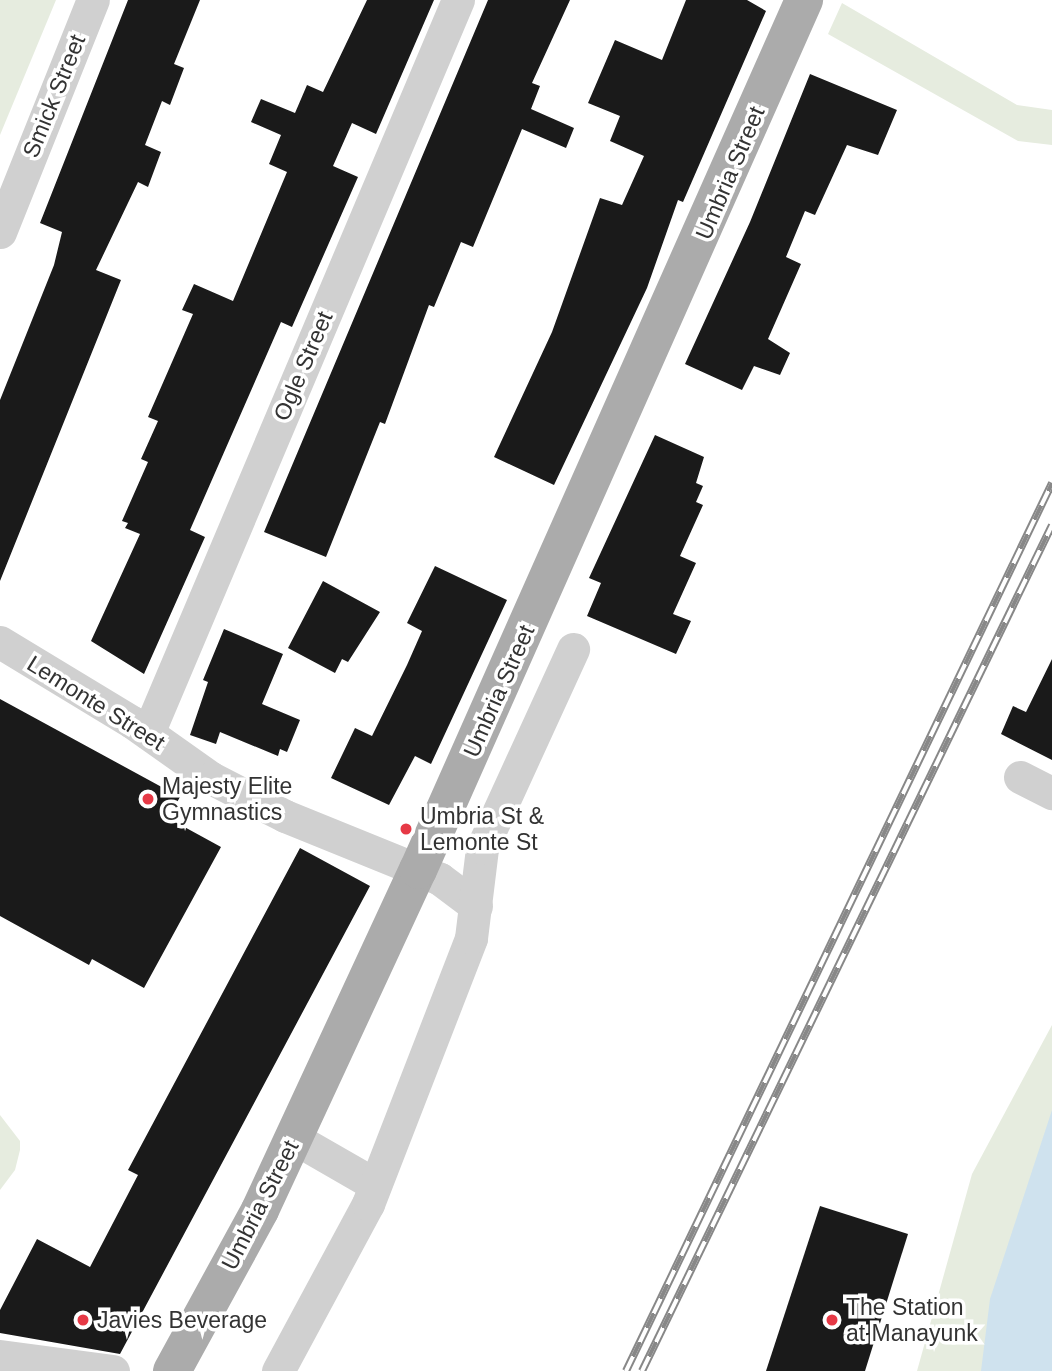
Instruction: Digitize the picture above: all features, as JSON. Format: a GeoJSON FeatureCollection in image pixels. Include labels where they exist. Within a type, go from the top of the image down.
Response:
{"type":"FeatureCollection","features":[{"type":"Feature","properties":{"kind":"main road","name":"Umbria Street"},"geometry":{"type":"LineString","coordinates":[[172,1371],[294,1139],[418,870],[804,0]]}},
{"type":"Feature","properties":{"kind":"street","name":"Smick Street"},"geometry":{"type":"LineString","coordinates":[[0,232],[93,0]]}},
{"type":"Feature","properties":{"kind":"street","name":"Ogle Street"},"geometry":{"type":"LineString","coordinates":[[149,733],[458,0]]}},
{"type":"Feature","properties":{"kind":"street","name":"Lemonte Street"},"geometry":{"type":"LineString","coordinates":[[0,642],[149,733],[211,778],[311,827],[456,888],[477,906]]}},
{"type":"Feature","properties":{"kind":"street"},"geometry":{"type":"LineString","coordinates":[[278,1371],[360,1220],[464,959],[477,906],[482,848],[573,649]]}},
{"type":"Feature","properties":{"kind":"street"},"geometry":{"type":"LineString","coordinates":[[1020,777],[1052,793]]}},
{"type":"Feature","properties":{"kind":"street"},"geometry":{"type":"LineString","coordinates":[[294,1139],[374,1184]]}},
{"type":"Feature","properties":{"kind":"street"},"geometry":{"type":"LineString","coordinates":[[0,1356],[113,1371]]}},
{"type":"Feature","properties":{"kind":"shaded area"},"geometry":{"type":"Polygon","coordinates":[[[0,0],[56,0],[0,135],[0,0]]]}},
{"type":"Feature","properties":{"kind":"shaded area"},"geometry":{"type":"Polygon","coordinates":[[[842,3],[1017,105],[1052,110],[1052,145],[1018,141],[828,34],[842,3]]]}},
{"type":"Feature","properties":{"kind":"shaded area"},"geometry":{"type":"Polygon","coordinates":[[[1052,1025],[1052,1371],[917,1371],[972,1174],[1052,1025]]]}},
{"type":"Feature","properties":{"kind":"shaded area"},"geometry":{"type":"Polygon","coordinates":[[[0,1115],[20,1141],[20,1150],[15,1170],[0,1190],[0,1115]]]}},
{"type":"Feature","properties":{"kind":"water"},"geometry":{"type":"Polygon","coordinates":[[[1052,1110],[1052,1371],[981,1371],[990,1299],[1052,1110]]]}},
{"type":"Feature","properties":{"kind":"building"},"geometry":{"type":"Polygon","coordinates":[[[128,0],[200,0],[174,64],[184,68],[170,105],[162,101],[145,145],[161,152],[148,187],[138,182],[96,270],[121,280],[0,581],[0,400],[54,265],[62,232],[40,223],[128,0]]]}},
{"type":"Feature","properties":{"kind":"building"},"geometry":{"type":"Polygon","coordinates":[[[367,0],[434,0],[376,134],[352,123],[333,166],[358,177],[292,327],[281,322],[190,530],[205,537],[144,674],[91,641],[140,534],[125,528],[128,523],[122,521],[148,462],[141,459],[158,421],[148,417],[193,314],[182,310],[194,284],[233,301],[287,172],[269,164],[281,135],[251,122],[261,99],[295,113],[307,85],[323,92],[367,0]]]}},
{"type":"Feature","properties":{"kind":"building"},"geometry":{"type":"Polygon","coordinates":[[[488,0],[570,0],[532,83],[540,86],[531,109],[574,128],[566,148],[522,129],[473,247],[461,242],[434,307],[429,305],[385,424],[380,422],[326,557],[264,532],[488,0]]]}},
{"type":"Feature","properties":{"kind":"building"},"geometry":{"type":"Polygon","coordinates":[[[686,0],[747,0],[766,11],[683,202],[678,200],[647,288],[554,485],[494,457],[552,332],[600,198],[622,205],[644,156],[610,141],[620,116],[588,103],[615,40],[662,60],[686,0]]]}},
{"type":"Feature","properties":{"kind":"building"},"geometry":{"type":"Polygon","coordinates":[[[810,74],[897,110],[878,155],[847,145],[815,215],[805,211],[786,257],[801,264],[768,339],[790,353],[780,375],[754,366],[742,390],[685,364],[750,222],[810,74]]]}},
{"type":"Feature","properties":{"kind":"building"},"geometry":{"type":"Polygon","coordinates":[[[655,435],[704,457],[696,483],[703,486],[696,502],[703,505],[680,556],[696,563],[673,614],[691,621],[676,654],[587,616],[601,583],[589,578],[655,435]]]}},
{"type":"Feature","properties":{"kind":"building"},"geometry":{"type":"Polygon","coordinates":[[[435,566],[507,600],[431,764],[415,756],[389,805],[331,778],[355,728],[372,736],[407,665],[422,631],[407,623],[435,566]]]}},
{"type":"Feature","properties":{"kind":"building"},"geometry":{"type":"Polygon","coordinates":[[[323,581],[380,612],[348,662],[342,659],[335,673],[288,648],[323,581]]]}},
{"type":"Feature","properties":{"kind":"building"},"geometry":{"type":"Polygon","coordinates":[[[224,629],[283,654],[262,704],[300,720],[287,752],[280,749],[278,756],[220,732],[216,744],[190,735],[208,682],[203,680],[224,629]]]}},
{"type":"Feature","properties":{"kind":"building"},"geometry":{"type":"Polygon","coordinates":[[[1052,659],[1052,760],[1001,734],[1013,706],[1026,712],[1052,659]]]}},
{"type":"Feature","properties":{"kind":"building"},"geometry":{"type":"Polygon","coordinates":[[[0,699],[180,797],[168,818],[221,847],[144,988],[92,959],[89,965],[0,916],[0,699]]]}},
{"type":"Feature","properties":{"kind":"building"},"geometry":{"type":"Polygon","coordinates":[[[300,848],[370,886],[120,1354],[0,1333],[0,1310],[37,1239],[90,1267],[138,1175],[128,1170],[300,848]]]}},
{"type":"Feature","properties":{"kind":"building","name":"The Station at Manayunk"},"geometry":{"type":"Polygon","coordinates":[[[820,1206],[908,1234],[865,1371],[766,1371],[820,1206]]]}},
{"type":"Feature","properties":{"kind":"railway"},"geometry":{"type":"LineString","coordinates":[[626,1371],[1052,483]]}},
{"type":"Feature","properties":{"kind":"railway"},"geometry":{"type":"LineString","coordinates":[[642,1371],[1052,525]]}},
{"type":"Feature","properties":{"kind":"place","name":"Majesty Elite Gymnastics"},"geometry":{"type":"Point","coordinates":[148,799]}},
{"type":"Feature","properties":{"kind":"place","name":"Umbria St & Lemonte St"},"geometry":{"type":"Point","coordinates":[406,829]}},
{"type":"Feature","properties":{"kind":"place","name":"Javies Beverage"},"geometry":{"type":"Point","coordinates":[83,1320]}},
{"type":"Feature","properties":{"kind":"place","name":"The Station at Manayunk"},"geometry":{"type":"Point","coordinates":[832,1320]}}]}
